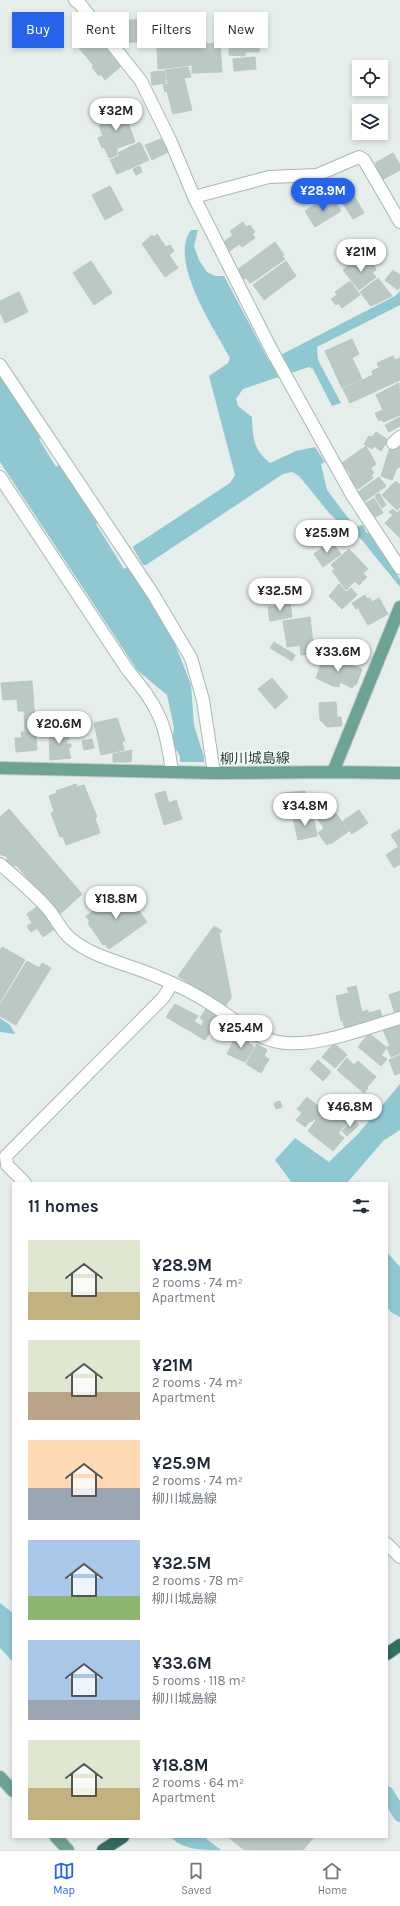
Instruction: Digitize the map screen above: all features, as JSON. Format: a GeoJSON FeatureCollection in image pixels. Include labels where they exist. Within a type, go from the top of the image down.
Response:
{"type":"FeatureCollection","features":[{"type":"Feature","properties":{"kind":"highway"},"geometry":{"type":"LineString","coordinates":[[388,1653],[400,1646]]}},
{"type":"Feature","properties":{"kind":"highway"},"geometry":{"type":"LineString","coordinates":[[103,1850],[121,1838]]}},
{"type":"Feature","properties":{"kind":"main road"},"geometry":{"type":"LineString","coordinates":[[333,772],[400,607]]}},
{"type":"Feature","properties":{"kind":"main road","name":"柳川城島線"},"geometry":{"type":"LineString","coordinates":[[0,768],[212,773],[333,772],[400,774]]}},
{"type":"Feature","properties":{"kind":"main road"},"geometry":{"type":"LineString","coordinates":[[0,1776],[12,1790]]}},
{"type":"Feature","properties":{"kind":"main road"},"geometry":{"type":"LineString","coordinates":[[57,1838],[68,1850]]}},
{"type":"Feature","properties":{"kind":"street"},"geometry":{"type":"LineString","coordinates":[[75,0],[80,4],[141,81],[194,197],[272,351],[352,495],[400,568]]}},
{"type":"Feature","properties":{"kind":"street"},"geometry":{"type":"LineString","coordinates":[[194,197],[269,177],[317,175],[359,157],[364,160],[400,222]]}},
{"type":"Feature","properties":{"kind":"street"},"geometry":{"type":"LineString","coordinates":[[0,365],[153,594],[192,658],[203,700],[212,773]]}},
{"type":"Feature","properties":{"kind":"street"},"geometry":{"type":"LineString","coordinates":[[0,477],[127,669],[150,699],[159,716],[163,728],[172,771]]}},
{"type":"Feature","properties":{"kind":"street"},"geometry":{"type":"LineString","coordinates":[[0,864],[36,896],[69,938],[110,960],[158,977],[216,1007],[258,1037],[272,1042],[310,1043],[400,1018]]}},
{"type":"Feature","properties":{"kind":"street"},"geometry":{"type":"LineString","coordinates":[[24,1182],[7,1164],[6,1156],[163,998],[172,984]]}},
{"type":"Feature","properties":{"kind":"street"},"geometry":{"type":"LineString","coordinates":[[388,1545],[400,1557]]}},
{"type":"Feature","properties":{"kind":"water"},"geometry":{"type":"Polygon","coordinates":[[[191,230],[198,230],[194,246],[199,260],[207,272],[215,276],[224,276],[269,361],[395,296],[400,291],[400,305],[317,347],[318,360],[341,403],[332,406],[313,369],[309,367],[243,389],[236,399],[238,406],[252,417],[255,443],[260,453],[270,463],[296,451],[315,447],[325,462],[321,464],[327,490],[355,527],[363,525],[366,532],[370,534],[400,579],[400,587],[361,539],[330,514],[299,476],[292,472],[283,474],[146,565],[143,565],[133,548],[230,483],[235,475],[209,376],[228,363],[230,358],[196,294],[189,276],[185,259],[185,243],[191,230]]]}},
{"type":"Feature","properties":{"kind":"water"},"geometry":{"type":"Polygon","coordinates":[[[0,375],[41,437],[39,439],[56,467],[60,464],[98,523],[96,524],[124,569],[127,567],[170,631],[191,685],[194,725],[204,757],[204,762],[180,762],[180,756],[172,743],[174,728],[167,695],[137,670],[0,462],[0,375]]]}},
{"type":"Feature","properties":{"kind":"water"},"geometry":{"type":"Polygon","coordinates":[[[0,1018],[10,1025],[15,1034],[0,1032],[0,1018]]]}},
{"type":"Feature","properties":{"kind":"water"},"geometry":{"type":"Polygon","coordinates":[[[400,1084],[400,1130],[383,1141],[348,1182],[291,1182],[275,1160],[295,1138],[329,1162],[358,1134],[400,1084]]]}},
{"type":"Feature","properties":{"kind":"water"},"geometry":{"type":"Polygon","coordinates":[[[388,1253],[400,1267],[400,1317],[391,1312],[388,1308],[388,1253]]]}},
{"type":"Feature","properties":{"kind":"water"},"geometry":{"type":"Polygon","coordinates":[[[0,1603],[12,1612],[12,1661],[0,1648],[0,1603]]]}},
{"type":"Feature","properties":{"kind":"water"},"geometry":{"type":"Polygon","coordinates":[[[172,1838],[205,1838],[221,1850],[187,1847],[172,1838]]]}},
{"type":"Feature","properties":{"kind":"building"},"geometry":{"type":"Polygon","coordinates":[[[129,20],[137,20],[137,42],[129,42],[129,20]]]}},
{"type":"Feature","properties":{"kind":"building"},"geometry":{"type":"Polygon","coordinates":[[[214,43],[214,48],[220,48],[222,72],[192,73],[192,65],[158,69],[157,48],[206,48],[206,44],[214,43]]]}},
{"type":"Feature","properties":{"kind":"building"},"geometry":{"type":"Polygon","coordinates":[[[79,48],[106,48],[121,66],[105,80],[101,74],[99,76],[92,67],[94,66],[79,48]]]}},
{"type":"Feature","properties":{"kind":"building"},"geometry":{"type":"Polygon","coordinates":[[[229,48],[259,48],[259,52],[245,52],[245,56],[229,55],[229,48]]]}},
{"type":"Feature","properties":{"kind":"building"},"geometry":{"type":"Polygon","coordinates":[[[255,57],[256,69],[234,71],[233,59],[255,57]]]}},
{"type":"Feature","properties":{"kind":"building"},"geometry":{"type":"Polygon","coordinates":[[[188,67],[191,77],[184,78],[192,110],[173,114],[167,91],[165,92],[163,85],[168,84],[165,70],[188,67]]]}},
{"type":"Feature","properties":{"kind":"building"},"geometry":{"type":"Polygon","coordinates":[[[164,71],[166,83],[152,85],[151,72],[164,71]]]}},
{"type":"Feature","properties":{"kind":"building"},"geometry":{"type":"Polygon","coordinates":[[[130,106],[132,113],[125,114],[135,142],[117,148],[117,155],[109,158],[104,147],[102,148],[98,138],[103,136],[99,126],[102,124],[101,120],[119,113],[118,111],[130,106]]]}},
{"type":"Feature","properties":{"kind":"building"},"geometry":{"type":"Polygon","coordinates":[[[161,139],[168,152],[152,160],[145,145],[161,139]]]}},
{"type":"Feature","properties":{"kind":"building"},"geometry":{"type":"Polygon","coordinates":[[[140,142],[149,160],[127,170],[118,153],[140,142]]]}},
{"type":"Feature","properties":{"kind":"building"},"geometry":{"type":"Polygon","coordinates":[[[393,153],[400,165],[400,170],[382,180],[374,166],[377,165],[375,163],[393,153]]]}},
{"type":"Feature","properties":{"kind":"building"},"geometry":{"type":"Polygon","coordinates":[[[119,156],[126,170],[117,174],[110,160],[119,156]]]}},
{"type":"Feature","properties":{"kind":"building"},"geometry":{"type":"Polygon","coordinates":[[[140,166],[142,172],[136,175],[133,169],[140,166]]]}},
{"type":"Feature","properties":{"kind":"building"},"geometry":{"type":"Polygon","coordinates":[[[110,186],[123,210],[105,220],[92,195],[110,186]]]}},
{"type":"Feature","properties":{"kind":"building"},"geometry":{"type":"Polygon","coordinates":[[[352,192],[364,213],[353,219],[340,199],[352,192]]]}},
{"type":"Feature","properties":{"kind":"building"},"geometry":{"type":"Polygon","coordinates":[[[333,198],[341,211],[315,227],[305,211],[319,202],[321,205],[333,198]]]}},
{"type":"Feature","properties":{"kind":"building"},"geometry":{"type":"Polygon","coordinates":[[[243,222],[246,227],[250,225],[255,232],[252,234],[255,238],[242,247],[239,244],[230,251],[224,242],[233,235],[230,231],[243,222]]]}},
{"type":"Feature","properties":{"kind":"building"},"geometry":{"type":"Polygon","coordinates":[[[157,234],[166,247],[170,245],[174,251],[169,255],[178,268],[165,277],[142,244],[152,235],[154,237],[157,234]]]}},
{"type":"Feature","properties":{"kind":"building"},"geometry":{"type":"Polygon","coordinates":[[[275,242],[285,259],[250,283],[246,278],[243,279],[237,270],[275,242]]]}},
{"type":"Feature","properties":{"kind":"building"},"geometry":{"type":"Polygon","coordinates":[[[360,256],[366,264],[370,260],[375,267],[376,270],[372,272],[376,277],[359,290],[343,270],[360,256]]]}},
{"type":"Feature","properties":{"kind":"building"},"geometry":{"type":"Polygon","coordinates":[[[91,261],[112,293],[94,305],[73,273],[91,261]]]}},
{"type":"Feature","properties":{"kind":"building"},"geometry":{"type":"Polygon","coordinates":[[[286,261],[296,276],[264,300],[253,285],[286,261]]]}},
{"type":"Feature","properties":{"kind":"building"},"geometry":{"type":"Polygon","coordinates":[[[393,270],[400,275],[400,286],[398,290],[385,280],[393,270]]]}},
{"type":"Feature","properties":{"kind":"building"},"geometry":{"type":"Polygon","coordinates":[[[378,278],[392,296],[371,306],[360,292],[378,278]]]}},
{"type":"Feature","properties":{"kind":"building"},"geometry":{"type":"Polygon","coordinates":[[[350,281],[360,295],[342,308],[338,303],[336,305],[331,299],[337,295],[335,292],[350,281]]]}},
{"type":"Feature","properties":{"kind":"building"},"geometry":{"type":"Polygon","coordinates":[[[19,292],[28,312],[5,323],[0,312],[0,301],[19,292]]]}},
{"type":"Feature","properties":{"kind":"building"},"geometry":{"type":"Polygon","coordinates":[[[352,339],[359,354],[352,358],[362,379],[342,388],[325,351],[352,339]]]}},
{"type":"Feature","properties":{"kind":"building"},"geometry":{"type":"Polygon","coordinates":[[[393,356],[395,360],[400,358],[400,380],[350,403],[343,389],[373,375],[372,371],[379,368],[377,363],[393,356]]]}},
{"type":"Feature","properties":{"kind":"building"},"geometry":{"type":"Polygon","coordinates":[[[399,383],[400,415],[383,422],[381,419],[379,421],[375,413],[383,410],[376,395],[399,383]]]}},
{"type":"Feature","properties":{"kind":"building"},"geometry":{"type":"Polygon","coordinates":[[[400,417],[400,426],[389,432],[385,425],[400,417]]]}},
{"type":"Feature","properties":{"kind":"building"},"geometry":{"type":"Polygon","coordinates":[[[376,432],[388,440],[381,451],[374,446],[372,449],[364,444],[369,436],[372,437],[376,432]]]}},
{"type":"Feature","properties":{"kind":"building"},"geometry":{"type":"Polygon","coordinates":[[[400,445],[400,467],[397,468],[392,480],[381,476],[390,447],[400,445]]]}},
{"type":"Feature","properties":{"kind":"building"},"geometry":{"type":"Polygon","coordinates":[[[366,446],[376,464],[371,468],[374,473],[371,475],[373,478],[358,489],[349,477],[351,475],[342,463],[366,446]]]}},
{"type":"Feature","properties":{"kind":"building"},"geometry":{"type":"Polygon","coordinates":[[[379,477],[386,486],[365,501],[358,492],[379,477]]]}},
{"type":"Feature","properties":{"kind":"building"},"geometry":{"type":"Polygon","coordinates":[[[396,481],[400,485],[400,507],[397,510],[382,495],[396,481]]]}},
{"type":"Feature","properties":{"kind":"building"},"geometry":{"type":"Polygon","coordinates":[[[379,493],[386,505],[382,508],[375,496],[379,493]]]}},
{"type":"Feature","properties":{"kind":"building"},"geometry":{"type":"Polygon","coordinates":[[[374,498],[383,513],[375,517],[366,503],[374,498]]]}},
{"type":"Feature","properties":{"kind":"building"},"geometry":{"type":"Polygon","coordinates":[[[393,509],[397,513],[400,510],[400,538],[385,523],[393,515],[389,512],[393,509]]]}},
{"type":"Feature","properties":{"kind":"building"},"geometry":{"type":"Polygon","coordinates":[[[331,541],[341,554],[323,567],[314,554],[331,541]]]}},
{"type":"Feature","properties":{"kind":"building"},"geometry":{"type":"Polygon","coordinates":[[[349,549],[368,569],[363,573],[367,577],[359,585],[355,581],[346,590],[332,571],[335,569],[331,565],[349,549]]]}},
{"type":"Feature","properties":{"kind":"building"},"geometry":{"type":"Polygon","coordinates":[[[339,584],[346,592],[351,588],[357,595],[342,609],[329,596],[339,584]]]}},
{"type":"Feature","properties":{"kind":"building"},"geometry":{"type":"Polygon","coordinates":[[[365,595],[367,599],[370,598],[372,602],[379,598],[388,614],[368,625],[358,608],[356,609],[352,603],[365,595]]]}},
{"type":"Feature","properties":{"kind":"building"},"geometry":{"type":"Polygon","coordinates":[[[290,603],[292,617],[270,621],[268,607],[290,603]]]}},
{"type":"Feature","properties":{"kind":"building"},"geometry":{"type":"Polygon","coordinates":[[[310,617],[314,653],[301,655],[300,645],[287,647],[283,621],[310,617]]]}},
{"type":"Feature","properties":{"kind":"building"},"geometry":{"type":"Polygon","coordinates":[[[274,642],[295,655],[292,661],[270,648],[274,642]]]}},
{"type":"Feature","properties":{"kind":"building"},"geometry":{"type":"Polygon","coordinates":[[[324,656],[362,669],[356,685],[352,688],[340,682],[339,687],[335,687],[316,678],[324,656]]]}},
{"type":"Feature","properties":{"kind":"building"},"geometry":{"type":"Polygon","coordinates":[[[272,678],[288,697],[275,709],[258,689],[272,678]]]}},
{"type":"Feature","properties":{"kind":"building"},"geometry":{"type":"Polygon","coordinates":[[[32,681],[37,750],[16,752],[15,738],[22,738],[21,732],[25,732],[24,711],[18,711],[17,699],[3,700],[1,683],[32,681]]]}},
{"type":"Feature","properties":{"kind":"building"},"geometry":{"type":"Polygon","coordinates":[[[336,702],[337,717],[341,717],[342,726],[327,727],[320,720],[319,703],[336,702]]]}},
{"type":"Feature","properties":{"kind":"building"},"geometry":{"type":"Polygon","coordinates":[[[117,718],[125,741],[122,741],[124,750],[101,755],[94,723],[117,718]]]}},
{"type":"Feature","properties":{"kind":"building"},"geometry":{"type":"Polygon","coordinates":[[[56,729],[68,729],[69,740],[67,740],[67,744],[71,744],[71,747],[68,747],[71,758],[50,760],[49,732],[56,732],[56,729]]]}},
{"type":"Feature","properties":{"kind":"building"},"geometry":{"type":"Polygon","coordinates":[[[92,739],[94,748],[84,750],[82,741],[92,739]]]}},
{"type":"Feature","properties":{"kind":"building"},"geometry":{"type":"Polygon","coordinates":[[[132,750],[131,762],[113,762],[113,754],[132,750]]]}},
{"type":"Feature","properties":{"kind":"building"},"geometry":{"type":"Polygon","coordinates":[[[76,784],[77,787],[84,785],[97,817],[95,818],[100,833],[66,845],[63,836],[60,837],[51,813],[54,812],[49,796],[57,793],[56,791],[76,784]]]}},
{"type":"Feature","properties":{"kind":"building"},"geometry":{"type":"Polygon","coordinates":[[[165,791],[169,803],[176,800],[182,819],[164,825],[155,794],[165,791]]]}},
{"type":"Feature","properties":{"kind":"building"},"geometry":{"type":"Polygon","coordinates":[[[305,791],[308,812],[284,815],[282,793],[305,791]]]}},
{"type":"Feature","properties":{"kind":"building"},"geometry":{"type":"Polygon","coordinates":[[[331,807],[349,831],[331,844],[330,843],[327,845],[318,833],[324,828],[317,818],[331,807]]]}},
{"type":"Feature","properties":{"kind":"building"},"geometry":{"type":"Polygon","coordinates":[[[9,809],[82,894],[59,915],[16,865],[12,868],[5,861],[8,859],[5,855],[3,856],[0,854],[0,817],[9,809]]]}},
{"type":"Feature","properties":{"kind":"building"},"geometry":{"type":"Polygon","coordinates":[[[359,810],[368,823],[352,834],[343,821],[359,810]]]}},
{"type":"Feature","properties":{"kind":"building"},"geometry":{"type":"Polygon","coordinates":[[[313,815],[317,836],[298,840],[293,818],[313,815]]]}},
{"type":"Feature","properties":{"kind":"building"},"geometry":{"type":"Polygon","coordinates":[[[400,829],[400,849],[391,835],[400,829]]]}},
{"type":"Feature","properties":{"kind":"building"},"geometry":{"type":"Polygon","coordinates":[[[398,847],[400,851],[400,864],[394,868],[386,855],[398,847]]]}},
{"type":"Feature","properties":{"kind":"building"},"geometry":{"type":"Polygon","coordinates":[[[124,890],[147,922],[109,949],[105,944],[103,945],[88,923],[90,922],[86,916],[124,890]]]}},
{"type":"Feature","properties":{"kind":"building"},"geometry":{"type":"Polygon","coordinates":[[[38,906],[54,929],[43,937],[37,928],[31,932],[27,926],[32,923],[27,914],[38,906]]]}},
{"type":"Feature","properties":{"kind":"building"},"geometry":{"type":"Polygon","coordinates":[[[214,926],[222,931],[219,934],[231,995],[231,998],[224,1008],[178,976],[214,926]]]}},
{"type":"Feature","properties":{"kind":"building"},"geometry":{"type":"Polygon","coordinates":[[[2,947],[25,960],[0,1002],[0,950],[2,947]]]}},
{"type":"Feature","properties":{"kind":"building"},"geometry":{"type":"Polygon","coordinates":[[[27,961],[39,968],[42,963],[51,968],[16,1025],[0,1016],[0,1005],[27,961]]]}},
{"type":"Feature","properties":{"kind":"building"},"geometry":{"type":"Polygon","coordinates":[[[356,986],[362,1012],[368,1010],[368,1013],[380,1010],[383,1020],[345,1030],[343,1021],[341,1021],[336,996],[349,993],[347,988],[356,986]]]}},
{"type":"Feature","properties":{"kind":"building"},"geometry":{"type":"Polygon","coordinates":[[[400,991],[400,1013],[395,1014],[389,995],[400,991]]]}},
{"type":"Feature","properties":{"kind":"building"},"geometry":{"type":"Polygon","coordinates":[[[175,1004],[198,1016],[194,1021],[201,1026],[204,1021],[200,1018],[206,1009],[221,1018],[205,1040],[166,1017],[175,1004]]]}},
{"type":"Feature","properties":{"kind":"building"},"geometry":{"type":"Polygon","coordinates":[[[400,1023],[400,1053],[391,1057],[387,1047],[390,1046],[383,1030],[400,1023]]]}},
{"type":"Feature","properties":{"kind":"building"},"geometry":{"type":"Polygon","coordinates":[[[369,1033],[387,1048],[381,1055],[387,1059],[381,1066],[358,1047],[369,1033]]]}},
{"type":"Feature","properties":{"kind":"building"},"geometry":{"type":"Polygon","coordinates":[[[236,1036],[249,1041],[248,1043],[254,1047],[245,1062],[227,1054],[236,1036]]]}},
{"type":"Feature","properties":{"kind":"building"},"geometry":{"type":"Polygon","coordinates":[[[334,1043],[347,1055],[335,1068],[322,1057],[334,1043]]]}},
{"type":"Feature","properties":{"kind":"building"},"geometry":{"type":"Polygon","coordinates":[[[257,1044],[267,1050],[264,1056],[269,1059],[261,1073],[246,1064],[257,1044]]]}},
{"type":"Feature","properties":{"kind":"building"},"geometry":{"type":"Polygon","coordinates":[[[400,1055],[400,1073],[395,1075],[389,1060],[400,1055]]]}},
{"type":"Feature","properties":{"kind":"building"},"geometry":{"type":"Polygon","coordinates":[[[347,1058],[354,1065],[358,1061],[376,1077],[364,1093],[337,1070],[347,1058]]]}},
{"type":"Feature","properties":{"kind":"building"},"geometry":{"type":"Polygon","coordinates":[[[318,1060],[331,1072],[323,1081],[310,1069],[318,1060]]]}},
{"type":"Feature","properties":{"kind":"building"},"geometry":{"type":"Polygon","coordinates":[[[307,1097],[324,1111],[325,1109],[333,1115],[340,1105],[353,1116],[338,1133],[344,1138],[333,1151],[308,1131],[316,1120],[314,1119],[311,1122],[310,1121],[305,1127],[296,1120],[302,1113],[297,1109],[307,1097]]]}},
{"type":"Feature","properties":{"kind":"building"},"geometry":{"type":"Polygon","coordinates":[[[280,1101],[282,1107],[276,1109],[274,1103],[280,1101]]]}},
{"type":"Feature","properties":{"kind":"building"},"geometry":{"type":"Polygon","coordinates":[[[353,1119],[359,1125],[347,1136],[342,1131],[353,1119]]]}},
{"type":"Feature","properties":{"kind":"building"},"geometry":{"type":"Polygon","coordinates":[[[229,1838],[313,1838],[303,1850],[244,1850],[229,1838]]]}},
{"type":"Feature","properties":{"kind":"waterway"},"geometry":{"type":"LineString","coordinates":[[388,1795],[400,1815]]}}]}
